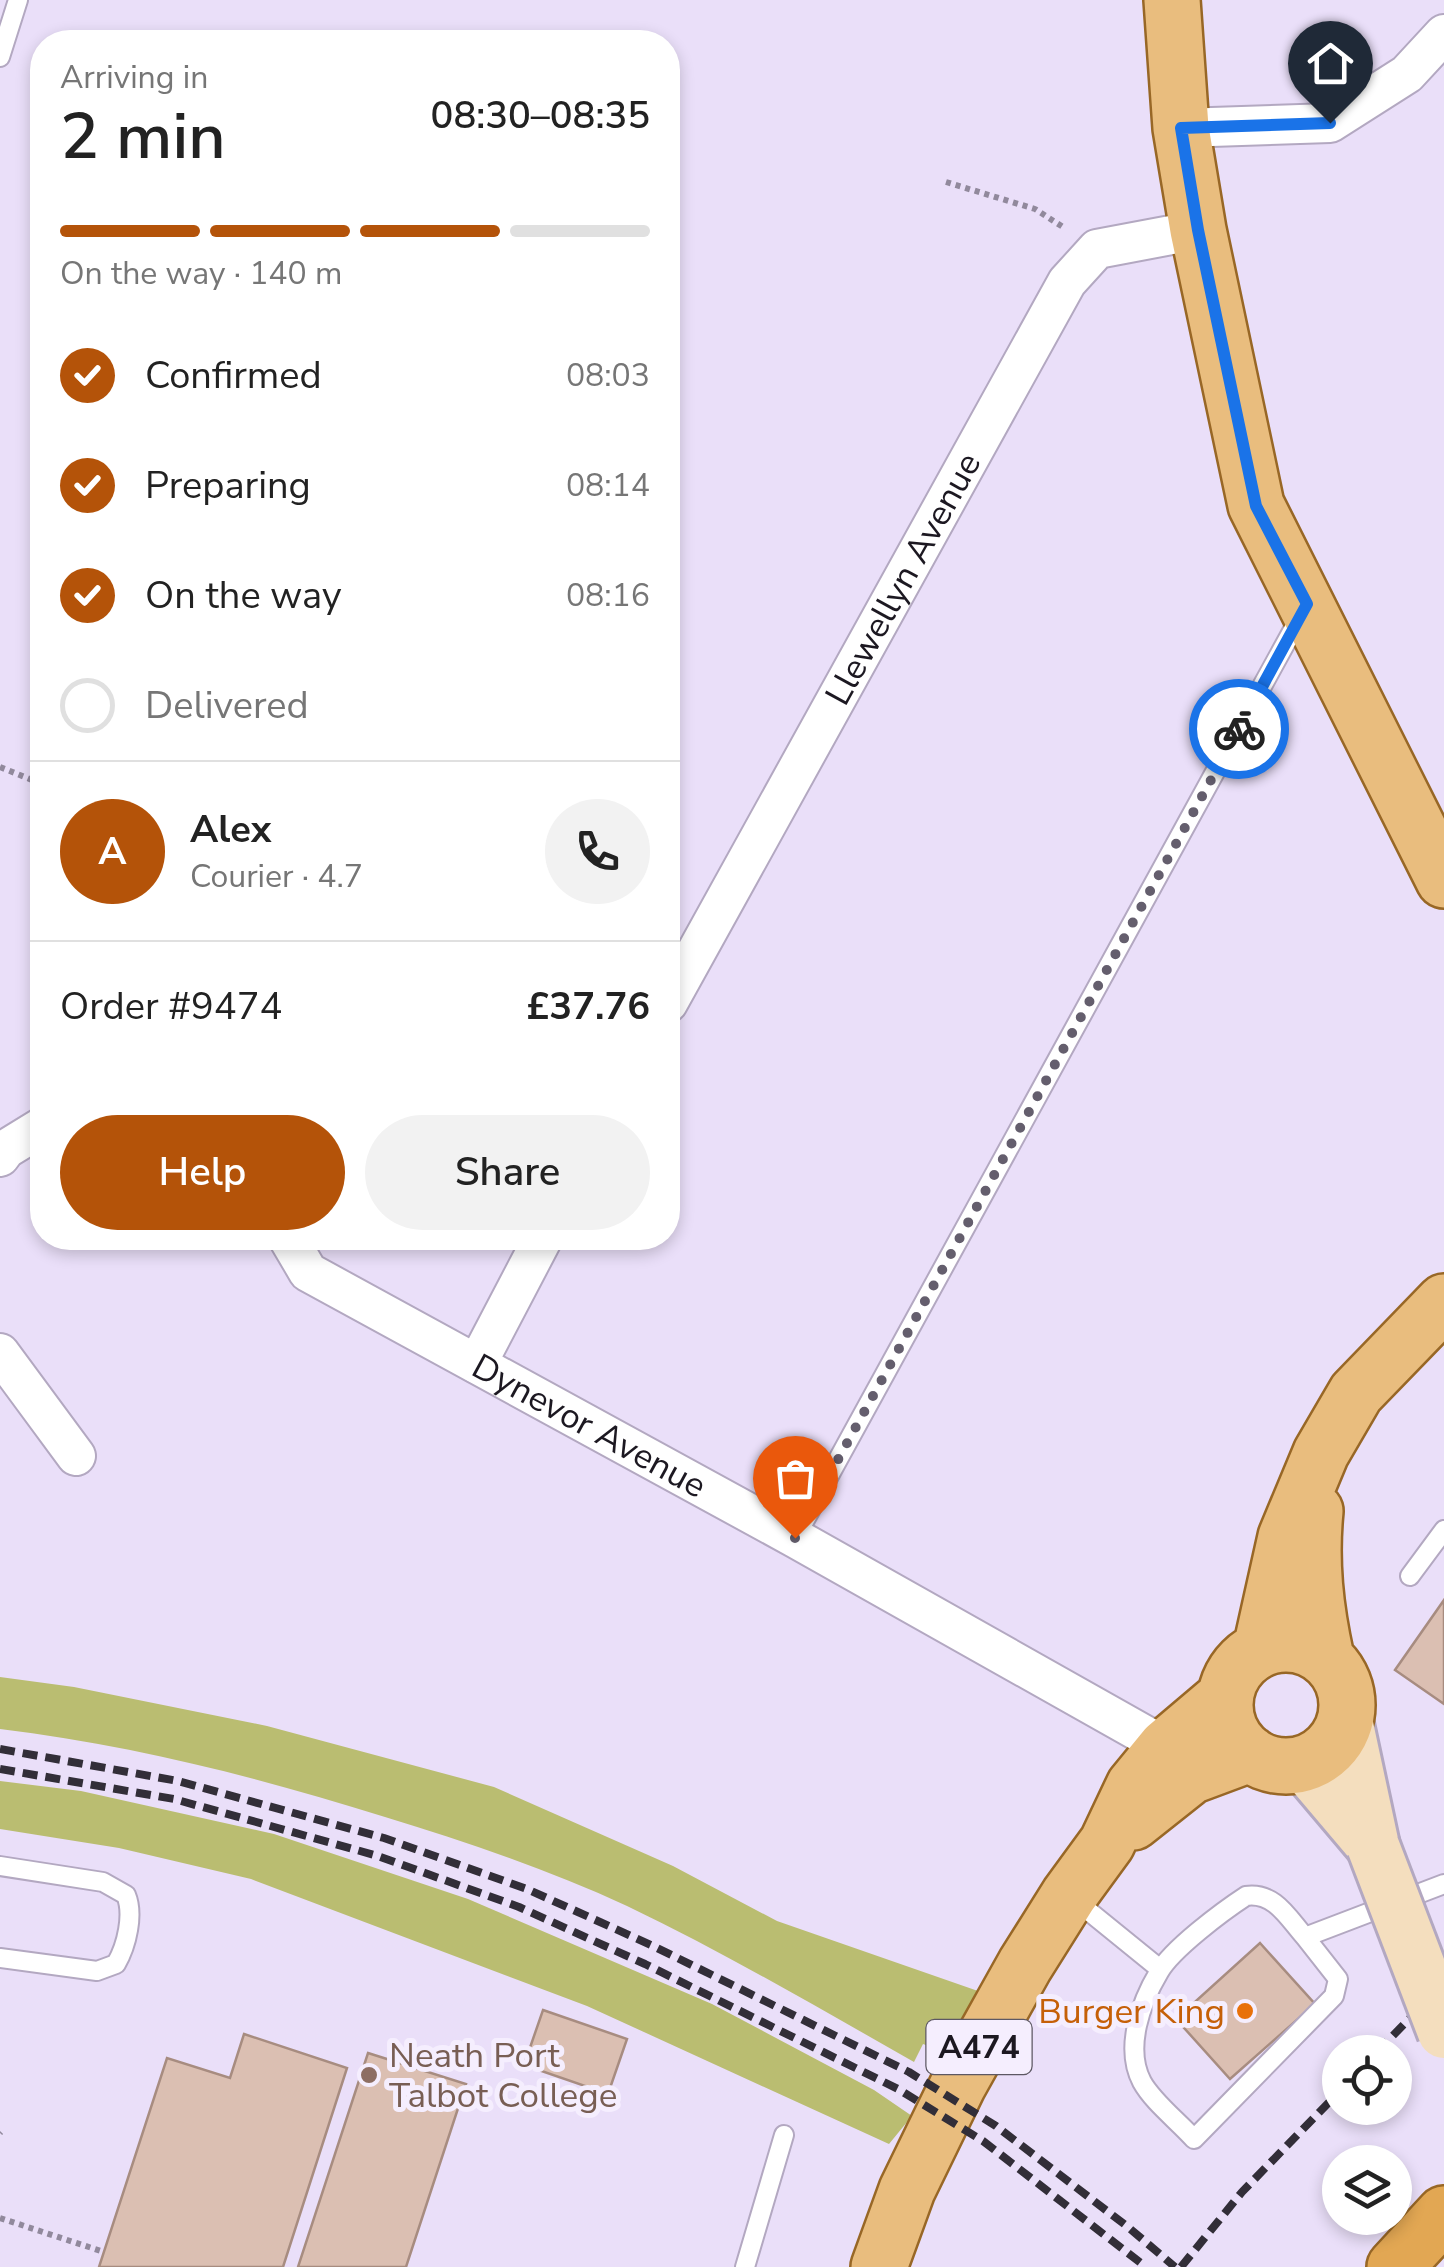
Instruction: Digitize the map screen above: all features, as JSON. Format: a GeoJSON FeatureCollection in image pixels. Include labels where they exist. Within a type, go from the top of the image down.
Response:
{"type":"FeatureCollection","features":[{"type":"Feature","properties":{"kind":"highway"},"geometry":{"type":"LineString","coordinates":[[1395,2267],[1444,2214]]}},
{"type":"Feature","properties":{"kind":"main road"},"geometry":{"type":"LineString","coordinates":[[1172,0],[1181,128],[1198,230],[1256,506],[1444,880]]}},
{"type":"Feature","properties":{"kind":"main road"},"geometry":{"type":"LineString","coordinates":[[1260,1649],[1286,1537],[1321,1453],[1356,1394],[1444,1302]]}},
{"type":"Feature","properties":{"kind":"main road"},"geometry":{"type":"LineString","coordinates":[[1321,1453],[1310,1554],[1326,1658]]}},
{"type":"Feature","properties":{"kind":"main road"},"geometry":{"type":"LineString","coordinates":[[1346,1720],[1337,1739],[1322,1754],[1303,1763],[1266,1763],[1250,1754],[1230,1728],[1225,1697],[1240,1664],[1260,1649],[1294,1644],[1311,1648],[1326,1658],[1344,1686],[1346,1720],[1373,1846],[1444,2032]]}},
{"type":"Feature","properties":{"kind":"main road","name":"A474"},"geometry":{"type":"LineString","coordinates":[[878,2267],[907,2190],[958,2085],[1069,1894],[1107,1843],[1134,1786],[1166,1747],[1225,1697]]}},
{"type":"Feature","properties":{"kind":"main road","name":"A474"},"geometry":{"type":"LineString","coordinates":[[1107,1843],[1191,1776],[1250,1754]]}},
{"type":"Feature","properties":{"kind":"main road"},"geometry":{"type":"LineString","coordinates":[[1303,1763],[1373,1846]]}},
{"type":"Feature","properties":{"kind":"street"},"geometry":{"type":"LineString","coordinates":[[1181,128],[1330,123],[1407,74],[1444,34]]}},
{"type":"Feature","properties":{"kind":"street"},"geometry":{"type":"LineString","coordinates":[[1097,248],[1198,230]]}},
{"type":"Feature","properties":{"kind":"street","name":"Llewellyn Avenue"},"geometry":{"type":"LineString","coordinates":[[680,981],[1067,282],[1097,248]]}},
{"type":"Feature","properties":{"kind":"street"},"geometry":{"type":"LineString","coordinates":[[0,1157],[30,1134]]}},
{"type":"Feature","properties":{"kind":"street","name":"Dynevor Avenue"},"geometry":{"type":"LineString","coordinates":[[295,1250],[308,1272],[795,1538],[1166,1747]]}},
{"type":"Feature","properties":{"kind":"street"},"geometry":{"type":"LineString","coordinates":[[477,1364],[537,1250]]}},
{"type":"Feature","properties":{"kind":"street"},"geometry":{"type":"LineString","coordinates":[[0,1353],[76,1456]]}},
{"type":"Feature","properties":{"kind":"lane"},"geometry":{"type":"LineString","coordinates":[[0,57],[18,0]]}},
{"type":"Feature","properties":{"kind":"lane"},"geometry":{"type":"LineString","coordinates":[[795,1538],[1307,604]]}},
{"type":"Feature","properties":{"kind":"lane"},"geometry":{"type":"LineString","coordinates":[[1410,1576],[1444,1530]]}},
{"type":"Feature","properties":{"kind":"lane"},"geometry":{"type":"LineString","coordinates":[[0,1866],[103,1882],[126,1894],[130,1905],[123,1951],[116,1964],[97,1971],[0,1958]]}},
{"type":"Feature","properties":{"kind":"lane"},"geometry":{"type":"LineString","coordinates":[[1305,1937],[1442,1886]]}},
{"type":"Feature","properties":{"kind":"lane"},"geometry":{"type":"LineString","coordinates":[[1069,1894],[1160,1969]]}},
{"type":"Feature","properties":{"kind":"lane"},"geometry":{"type":"LineString","coordinates":[[1256,1894],[1276,1902],[1338,1980],[1329,2005],[1194,2139],[1143,2084],[1136,2066],[1133,2044],[1160,1969],[1198,1933],[1246,1896],[1256,1894]]}},
{"type":"Feature","properties":{"kind":"lane"},"geometry":{"type":"LineString","coordinates":[[745,2267],[784,2135]]}},
{"type":"Feature","properties":{"kind":"path"},"geometry":{"type":"LineString","coordinates":[[946,182],[1035,210],[1097,248]]}},
{"type":"Feature","properties":{"kind":"path"},"geometry":{"type":"LineString","coordinates":[[0,766],[30,779]]}},
{"type":"Feature","properties":{"kind":"path"},"geometry":{"type":"LineString","coordinates":[[0,2218],[104,2252]]}},
{"type":"Feature","properties":{"kind":"green space"},"geometry":{"type":"Polygon","coordinates":[[[0,1677],[74,1687],[267,1726],[494,1787],[673,1866],[777,1921],[978,1991],[973,2015],[948,2053],[923,2044],[914,2062],[664,1924],[508,1857],[242,1776],[146,1753],[0,1729],[0,1677]]]}},
{"type":"Feature","properties":{"kind":"green space"},"geometry":{"type":"Polygon","coordinates":[[[0,1781],[81,1791],[274,1834],[468,1899],[712,2004],[874,2090],[912,2116],[889,2144],[587,2006],[251,1879],[119,1848],[0,1829],[0,1781]]]}},
{"type":"Feature","properties":{"kind":"building"},"geometry":{"type":"Polygon","coordinates":[[[1444,1600],[1444,1704],[1395,1670],[1444,1600]]]}},
{"type":"Feature","properties":{"kind":"building","name":"Burger King"},"geometry":{"type":"Polygon","coordinates":[[[1260,1943],[1315,2004],[1230,2079],[1176,2019],[1260,1943]]]}},
{"type":"Feature","properties":{"kind":"building"},"geometry":{"type":"Polygon","coordinates":[[[543,2010],[627,2039],[608,2094],[524,2065],[543,2010]]]}},
{"type":"Feature","properties":{"kind":"building"},"geometry":{"type":"Polygon","coordinates":[[[244,2034],[347,2068],[283,2267],[99,2267],[167,2058],[230,2078],[244,2034]]]}},
{"type":"Feature","properties":{"kind":"building"},"geometry":{"type":"Polygon","coordinates":[[[368,2053],[466,2084],[406,2267],[298,2267],[368,2053]]]}},
{"type":"Feature","properties":{"kind":"railway"},"geometry":{"type":"LineString","coordinates":[[0,1749],[178,1781],[384,1838],[527,1889],[653,1946],[909,2072],[996,2126],[1175,2267]]}},
{"type":"Feature","properties":{"kind":"railway"},"geometry":{"type":"LineString","coordinates":[[0,1769],[174,1799],[378,1856],[519,1907],[645,1964],[898,2089],[983,2141],[1146,2267]]}},
{"type":"Feature","properties":{"kind":"railway"},"geometry":{"type":"LineString","coordinates":[[1394,2035],[1444,1983]]}},
{"type":"Feature","properties":{"kind":"railway"},"geometry":{"type":"LineString","coordinates":[[1181,2267],[1242,2192],[1322,2110]]}},
{"type":"Feature","properties":{"kind":"way so far"},"geometry":{"type":"LineString","coordinates":[[795,1538],[1239,729]]}},
{"type":"Feature","properties":{"kind":"place","name":"Burger King"},"geometry":{"type":"Point","coordinates":[1245,2011]}},
{"type":"Feature","properties":{"kind":"place","name":"Neath Port Talbot College"},"geometry":{"type":"Point","coordinates":[369,2075]}},
{"type":"Feature","properties":{"kind":"route"},"geometry":{"type":"LineString","coordinates":[[1239,729],[1307,604],[1256,506],[1198,230],[1181,128],[1330,123]]}}]}
